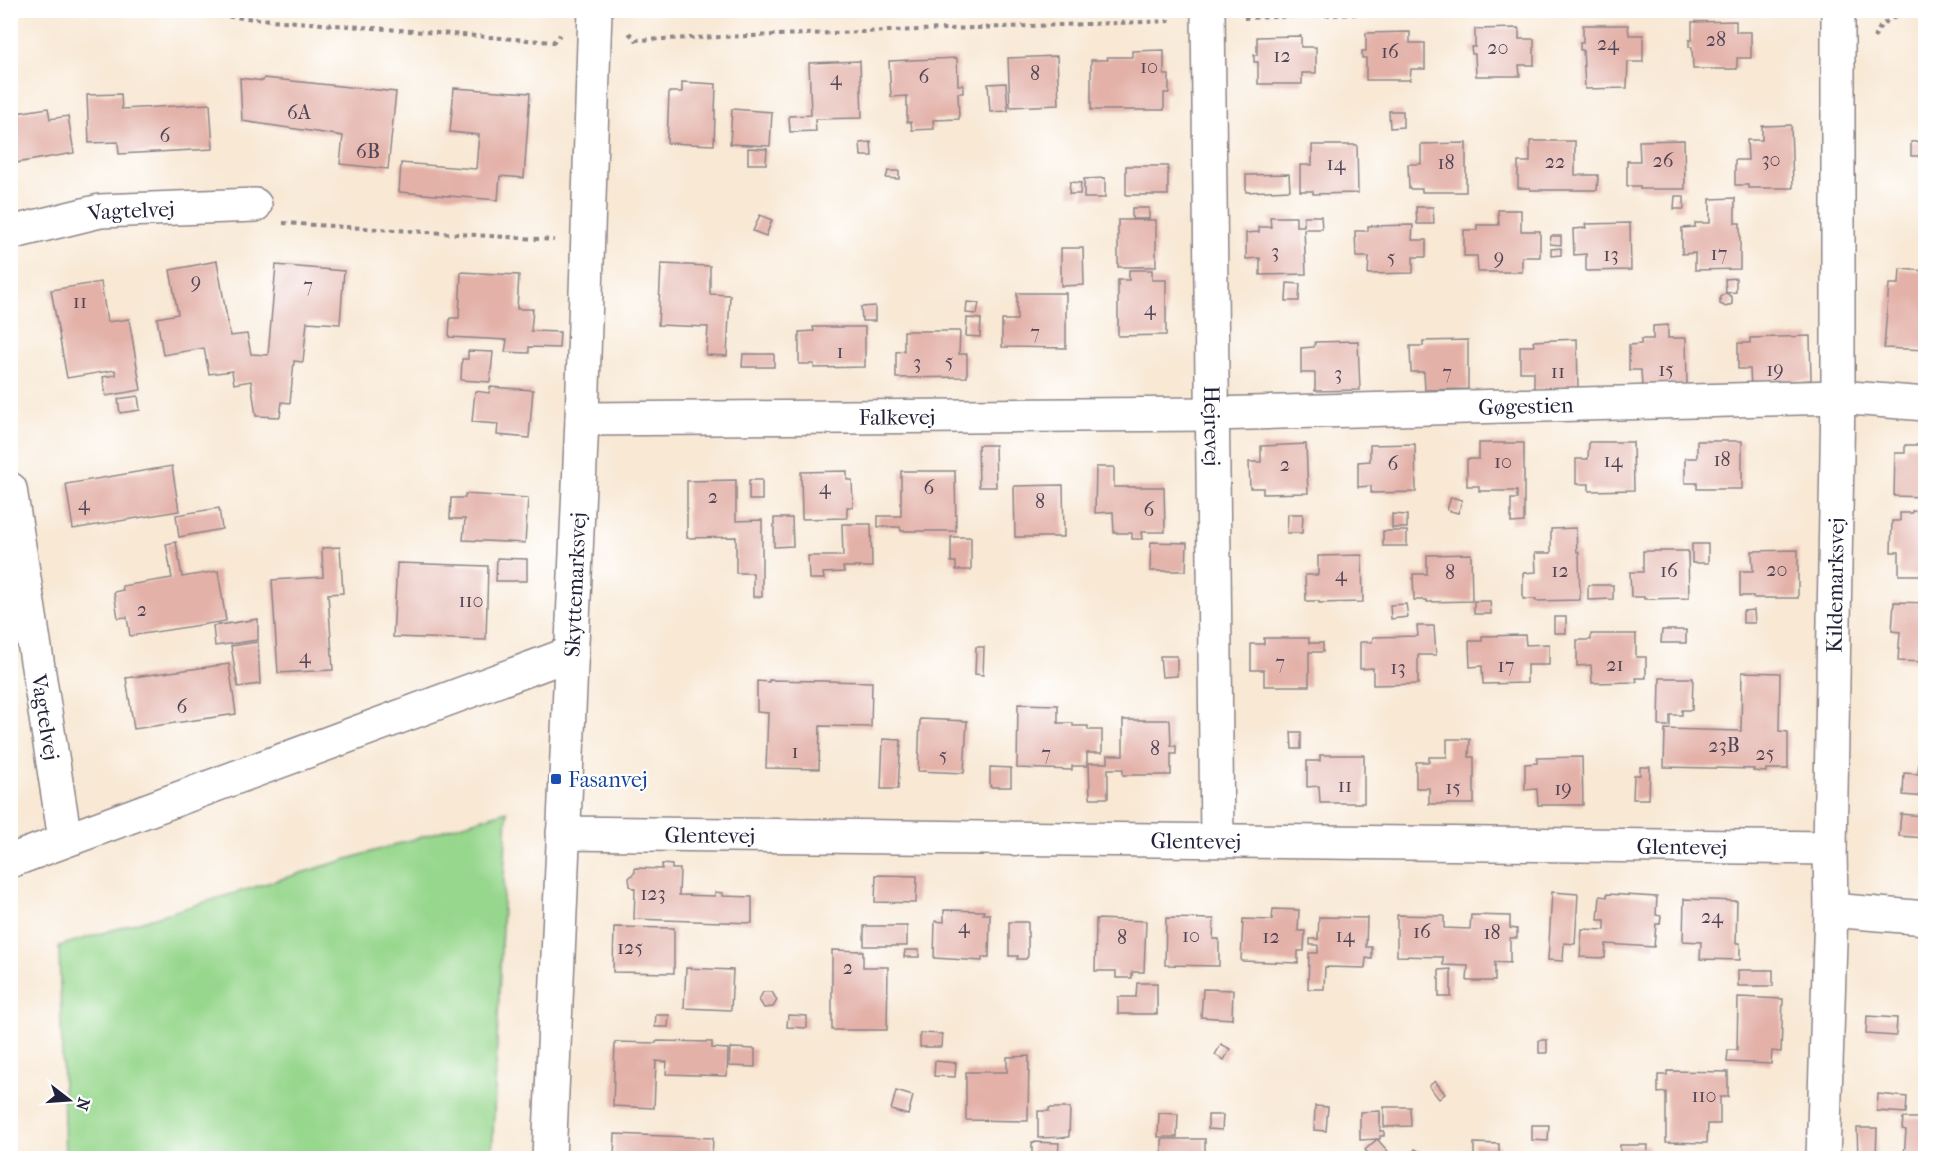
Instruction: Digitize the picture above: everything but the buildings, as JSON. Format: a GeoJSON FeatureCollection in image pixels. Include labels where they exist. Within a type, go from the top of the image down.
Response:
{"type":"FeatureCollection","features":[{"type":"Feature","properties":{"kind":"street","name":"Kildemarksvej"},"geometry":{"type":"LineString","coordinates":[[1823,1158],[1831,910],[1830,848],[1838,397],[1838,10]]}},
{"type":"Feature","properties":{"kind":"street","name":"Hejrevej"},"geometry":{"type":"LineString","coordinates":[[1208,15],[1216,840]]}},
{"type":"Feature","properties":{"kind":"street","name":"Skyttemarksvej"},"geometry":{"type":"LineString","coordinates":[[549,1158],[582,419],[587,242],[608,18]]}},
{"type":"Feature","properties":{"kind":"street","name":"Vagtelvej"},"geometry":{"type":"LineString","coordinates":[[10,233],[100,212],[255,205]]}},
{"type":"Feature","properties":{"kind":"street","name":"Gøgestien"},"geometry":{"type":"LineString","coordinates":[[1212,414],[1838,397],[1926,404]]}},
{"type":"Feature","properties":{"kind":"street","name":"Falkevej"},"geometry":{"type":"LineString","coordinates":[[582,419],[1212,414]]}},
{"type":"Feature","properties":{"kind":"street","name":"Vagtelvej"},"geometry":{"type":"LineString","coordinates":[[10,489],[65,840]]}},
{"type":"Feature","properties":{"kind":"street"},"geometry":{"type":"LineString","coordinates":[[10,861],[572,653]]}},
{"type":"Feature","properties":{"kind":"street","name":"Glentevej"},"geometry":{"type":"LineString","coordinates":[[563,833],[1830,848]]}},
{"type":"Feature","properties":{"kind":"street"},"geometry":{"type":"LineString","coordinates":[[1831,910],[1926,918]]}},
{"type":"Feature","properties":{"kind":"path"},"geometry":{"type":"LineString","coordinates":[[166,10],[553,42],[560,34]]}},
{"type":"Feature","properties":{"kind":"path"},"geometry":{"type":"LineString","coordinates":[[608,18],[636,40],[1208,15],[1472,10]]}},
{"type":"Feature","properties":{"kind":"path"},"geometry":{"type":"LineString","coordinates":[[1871,44],[1881,25],[1906,10]]}},
{"type":"Feature","properties":{"kind":"path"},"geometry":{"type":"LineString","coordinates":[[255,205],[267,222],[587,242]]}},
{"type":"Feature","properties":{"kind":"green space"},"geometry":{"type":"Polygon","coordinates":[[[507,811],[492,1158],[65,1158],[59,946],[507,811]]]}},
{"type":"Feature","properties":{"kind":"place","name":"Fasanvej"},"geometry":{"type":"Point","coordinates":[556,779]}}]}
